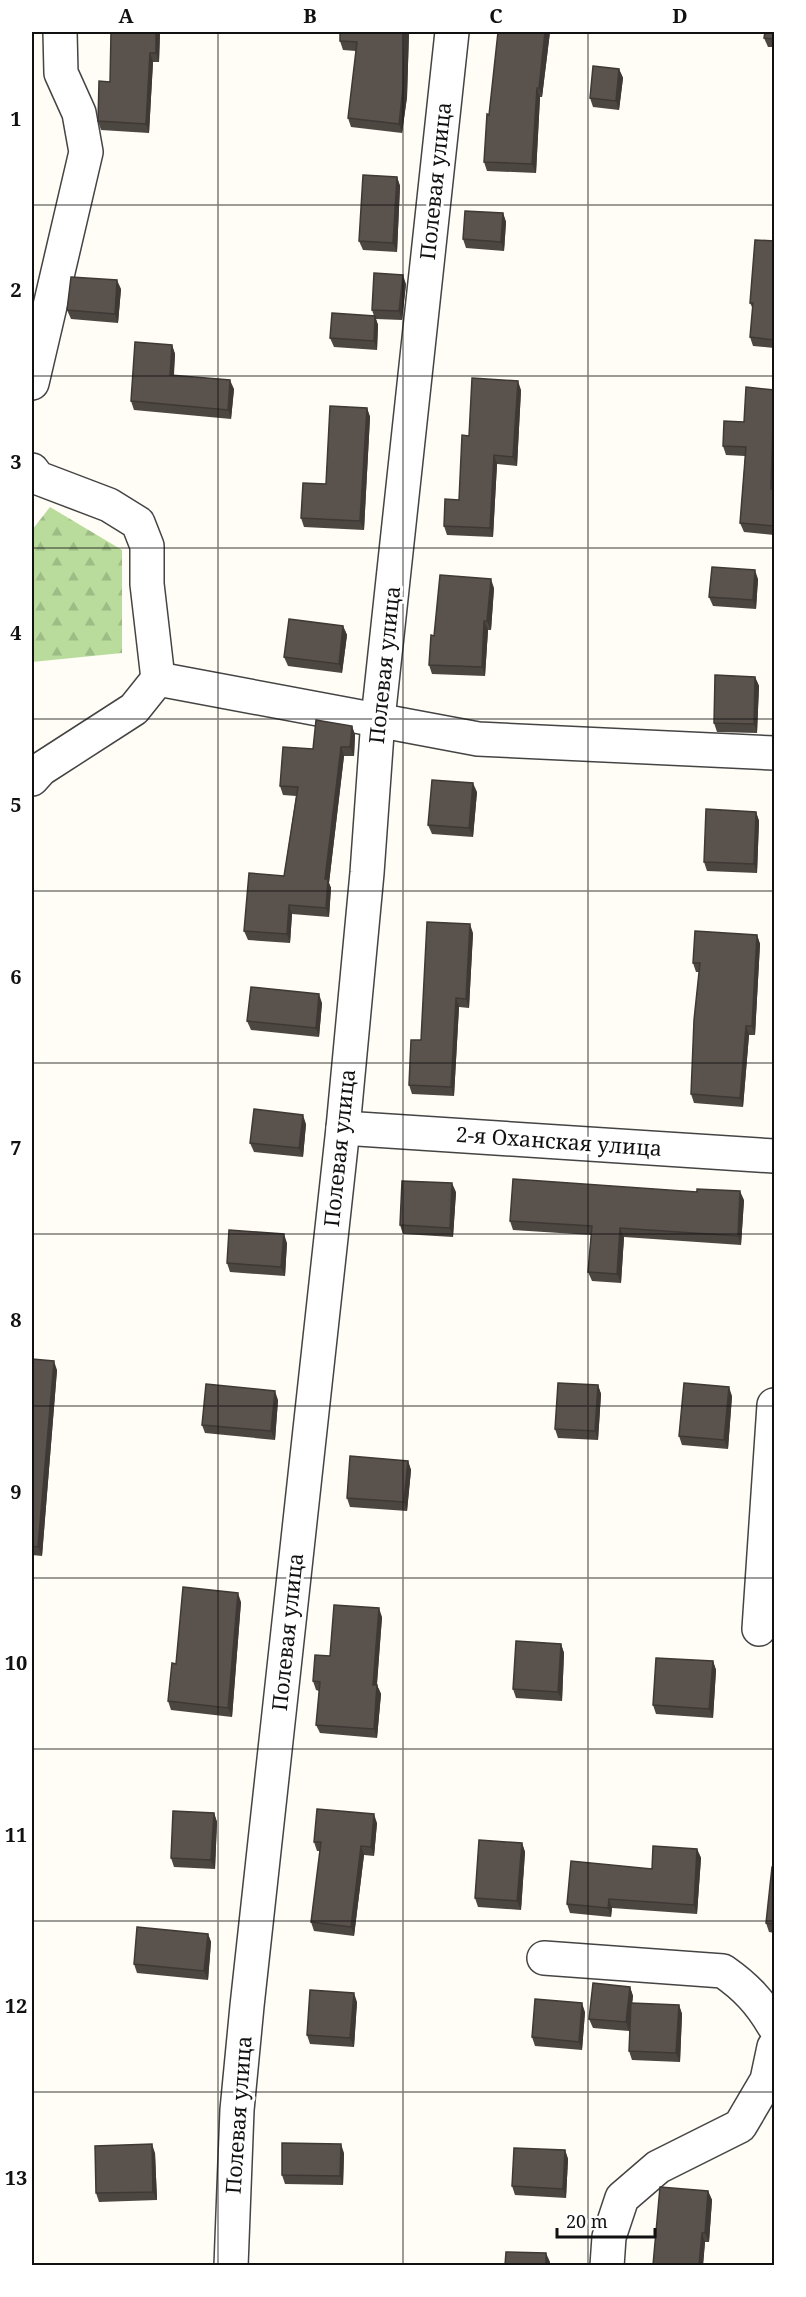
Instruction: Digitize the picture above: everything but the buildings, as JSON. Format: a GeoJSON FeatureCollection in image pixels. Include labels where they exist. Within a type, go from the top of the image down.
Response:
{"type":"FeatureCollection","features":[{"type":"Feature","properties":{"kind":"street"},"geometry":{"type":"LineString","coordinates":[[32,383],[86,152],[79,113],[61,73],[60,32]]}},
{"type":"Feature","properties":{"kind":"street","name":"Полевая улица"},"geometry":{"type":"LineString","coordinates":[[231,2265],[237,2110],[247,2006],[343,1128],[367,873],[378,719],[452,32]]}},
{"type":"Feature","properties":{"kind":"street"},"geometry":{"type":"LineString","coordinates":[[32,470],[38,478],[109,504],[138,523],[147,546],[147,584],[158,679],[134,709],[36,774]]}},
{"type":"Feature","properties":{"kind":"street"},"geometry":{"type":"LineString","coordinates":[[158,679],[478,739],[774,753]]}},
{"type":"Feature","properties":{"kind":"street","name":"2-я Оханская улица"},"geometry":{"type":"LineString","coordinates":[[343,1128],[774,1156]]}},
{"type":"Feature","properties":{"kind":"street"},"geometry":{"type":"LineString","coordinates":[[759,1629],[774,1405]]}},
{"type":"Feature","properties":{"kind":"street"},"geometry":{"type":"LineString","coordinates":[[544,1958],[723,1971],[744,1986],[764,2008],[774,2026]]}},
{"type":"Feature","properties":{"kind":"street"},"geometry":{"type":"LineString","coordinates":[[607,2265],[609,2237],[622,2198],[658,2167],[740,2126],[767,2080],[774,2047]]}},
{"type":"Feature","properties":{"kind":"green space"},"geometry":{"type":"Polygon","coordinates":[[[50,507],[122,550],[122,653],[32,662],[32,530],[50,507]]]}}]}
